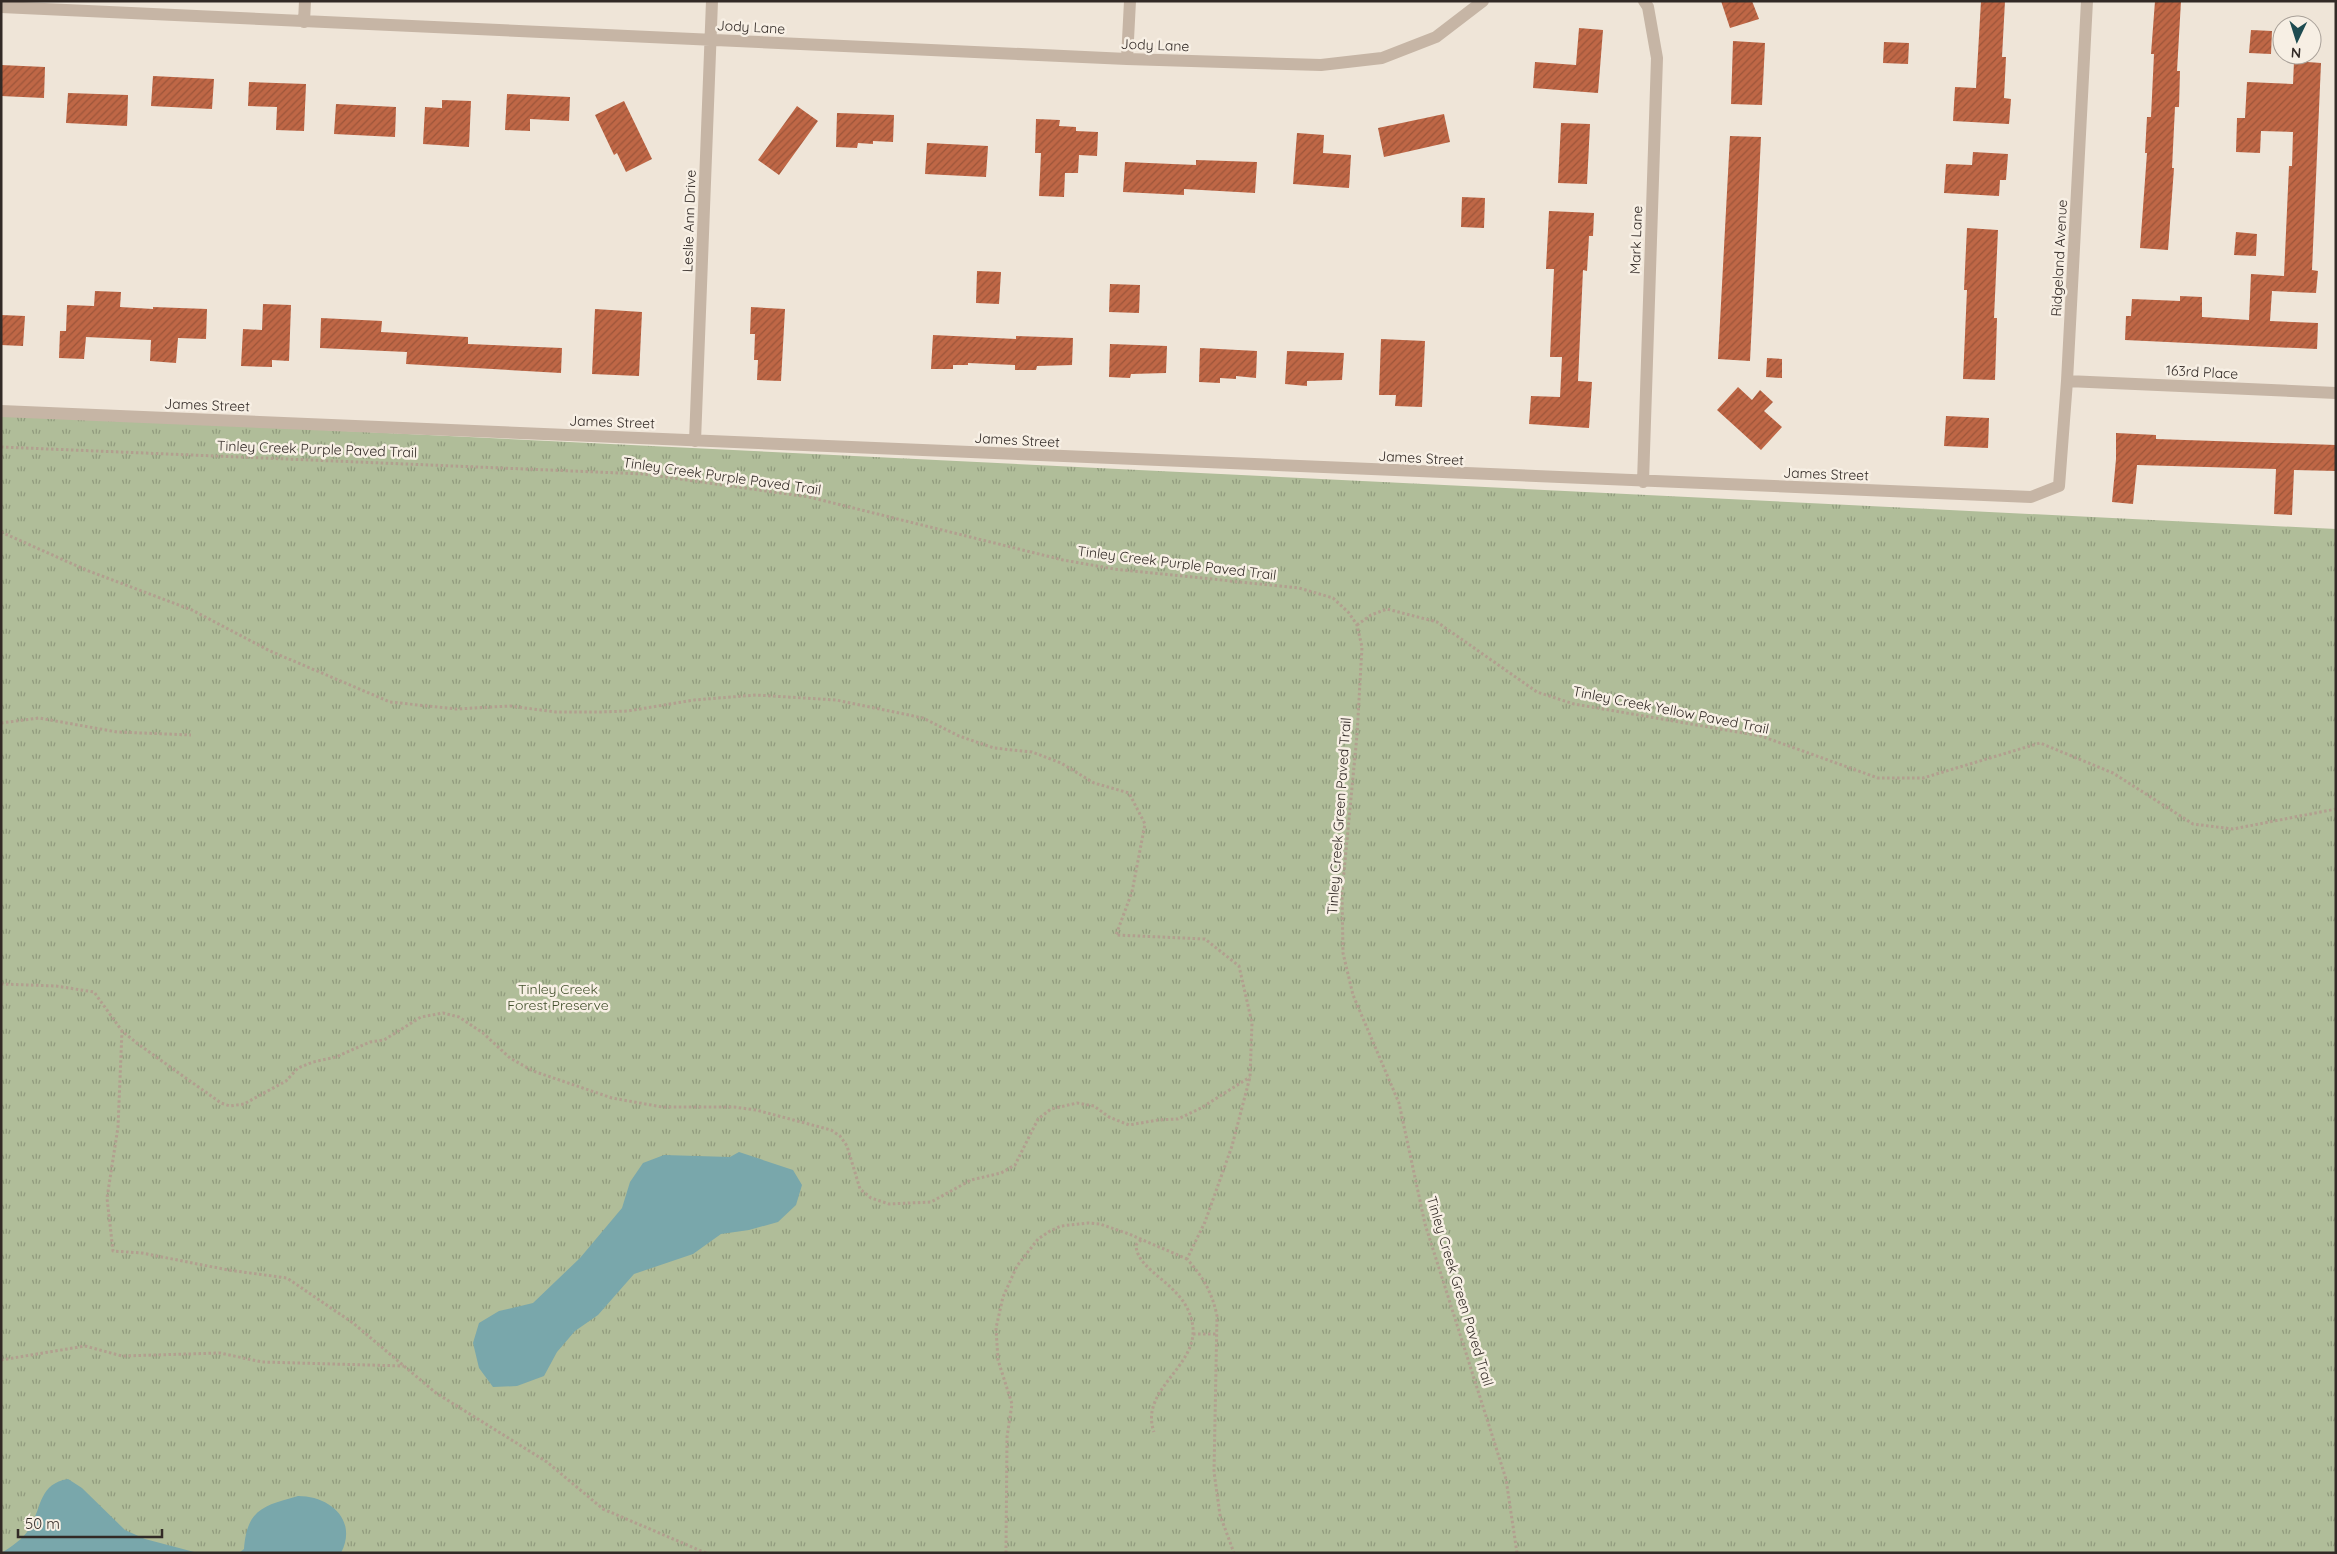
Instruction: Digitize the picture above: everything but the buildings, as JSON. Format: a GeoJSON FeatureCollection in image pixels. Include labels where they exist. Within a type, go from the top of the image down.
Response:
{"type":"FeatureCollection","features":[{"type":"Feature","properties":{"kind":"street"},"geometry":{"type":"LineString","coordinates":[[304,22],[305,1]]}},
{"type":"Feature","properties":{"kind":"street","name":"Leslie Ann Drive"},"geometry":{"type":"LineString","coordinates":[[695,441],[712,1]]}},
{"type":"Feature","properties":{"kind":"street"},"geometry":{"type":"LineString","coordinates":[[1127,59],[1130,1]]}},
{"type":"Feature","properties":{"kind":"street","name":"Jody Lane"},"geometry":{"type":"LineString","coordinates":[[1,7],[1127,59],[1321,65],[1382,58],[1436,37],[1483,1]]}},
{"type":"Feature","properties":{"kind":"street","name":"Mark Lane"},"geometry":{"type":"LineString","coordinates":[[1643,482],[1657,58],[1648,7],[1644,1]]}},
{"type":"Feature","properties":{"kind":"street","name":"Ridgeland Avenue"},"geometry":{"type":"LineString","coordinates":[[2031,497],[2059,486],[2067,381],[2086,1]]}},
{"type":"Feature","properties":{"kind":"street","name":"163rd Place"},"geometry":{"type":"LineString","coordinates":[[2067,381],[2336,393]]}},
{"type":"Feature","properties":{"kind":"street","name":"James Street"},"geometry":{"type":"LineString","coordinates":[[1,411],[2031,497]]}},
{"type":"Feature","properties":{"kind":"path","name":"Tinley Creek Purple Paved Trail"},"geometry":{"type":"LineString","coordinates":[[1,447],[654,476],[809,498],[1063,560],[1114,569],[1299,588],[1333,598],[1349,613],[1357,625]]}},
{"type":"Feature","properties":{"kind":"path"},"geometry":{"type":"LineString","coordinates":[[1,532],[86,570],[192,610],[270,651],[390,702],[456,709],[510,706],[556,712],[600,712],[628,710],[694,700],[756,695],[836,700],[923,718],[959,736],[994,748],[1032,752],[1061,763],[1094,783],[1130,793],[1145,824],[1132,892],[1116,935],[1206,939],[1240,966],[1252,1023],[1250,1077],[1232,1146],[1205,1222],[1187,1259]]}},
{"type":"Feature","properties":{"kind":"path","name":"Tinley Creek Yellow Paved Trail"},"geometry":{"type":"LineString","coordinates":[[1357,625],[1371,615],[1387,609],[1437,622],[1537,692],[1574,704],[1761,736],[1878,778],[1923,778],[2040,743],[2113,773],[2193,824],[2233,829],[2336,809]]}},
{"type":"Feature","properties":{"kind":"path","name":"Tinley Creek Green Paved Trail"},"geometry":{"type":"LineString","coordinates":[[1357,625],[1362,647],[1357,735],[1342,893],[1343,954],[1353,995],[1399,1103],[1425,1224],[1506,1479],[1517,1553]]}},
{"type":"Feature","properties":{"kind":"path"},"geometry":{"type":"LineString","coordinates":[[1,723],[39,718],[117,732],[191,735]]}},
{"type":"Feature","properties":{"kind":"path"},"geometry":{"type":"LineString","coordinates":[[1,984],[56,986],[94,992],[122,1031],[221,1103],[230,1106],[244,1104],[286,1081],[298,1068],[313,1062],[336,1057],[370,1042],[384,1040],[421,1017],[443,1013],[459,1017],[482,1033],[510,1058],[533,1072],[612,1098],[662,1107],[734,1107],[756,1110],[831,1130],[840,1136],[846,1146],[860,1189],[871,1198],[889,1204],[930,1202],[971,1180],[1001,1173],[1015,1165],[1038,1119],[1051,1109],[1077,1103],[1094,1106],[1109,1117],[1129,1125],[1178,1119],[1201,1108],[1250,1077]]}},
{"type":"Feature","properties":{"kind":"path"},"geometry":{"type":"LineString","coordinates":[[122,1031],[118,1127],[107,1198],[113,1251],[142,1253],[228,1270],[287,1278],[353,1323],[436,1393],[547,1462],[603,1509],[706,1553]]}},
{"type":"Feature","properties":{"kind":"path"},"geometry":{"type":"LineString","coordinates":[[1006,1553],[1007,1437],[1012,1404],[1000,1369],[995,1346],[998,1314],[1009,1280],[1024,1256],[1038,1239],[1061,1226],[1088,1223],[1100,1224],[1187,1259],[1203,1277],[1214,1299],[1217,1316],[1214,1472],[1220,1515],[1234,1553]]}},
{"type":"Feature","properties":{"kind":"path"},"geometry":{"type":"LineString","coordinates":[[1141,1240],[1136,1245],[1138,1256],[1175,1289],[1190,1317],[1193,1334],[1190,1348],[1179,1367],[1163,1385],[1152,1409],[1150,1417],[1154,1432]]}},
{"type":"Feature","properties":{"kind":"path"},"geometry":{"type":"LineString","coordinates":[[1193,1334],[1216,1334]]}},
{"type":"Feature","properties":{"kind":"path"},"geometry":{"type":"LineString","coordinates":[[1,1360],[85,1346],[122,1356],[220,1353],[262,1362],[404,1366]]}},
{"type":"Feature","properties":{"kind":"green space","name":"Tinley Creek Forest Preserve"},"geometry":{"type":"Polygon","coordinates":[[[1,414],[2336,529],[2336,1553],[1,1553],[1,414]]]}},
{"type":"Feature","properties":{"kind":"water"},"geometry":{"type":"Polygon","coordinates":[[[739,1152],[793,1170],[802,1185],[796,1205],[778,1222],[749,1230],[721,1234],[693,1254],[634,1274],[598,1315],[575,1331],[557,1352],[544,1376],[517,1386],[493,1387],[479,1368],[473,1343],[479,1323],[499,1311],[533,1303],[580,1258],[622,1208],[630,1182],[643,1163],[664,1155],[730,1157],[739,1152]]]}},
{"type":"Feature","properties":{"kind":"water"},"geometry":{"type":"Polygon","coordinates":[[[68,1479],[82,1488],[125,1530],[145,1539],[198,1553],[1,1553],[26,1533],[42,1498],[51,1486],[68,1479]]]}},
{"type":"Feature","properties":{"kind":"water"},"geometry":{"type":"Polygon","coordinates":[[[298,1496],[321,1500],[338,1512],[346,1530],[341,1553],[239,1553],[244,1549],[249,1525],[259,1511],[275,1503],[298,1496]]]}}]}
